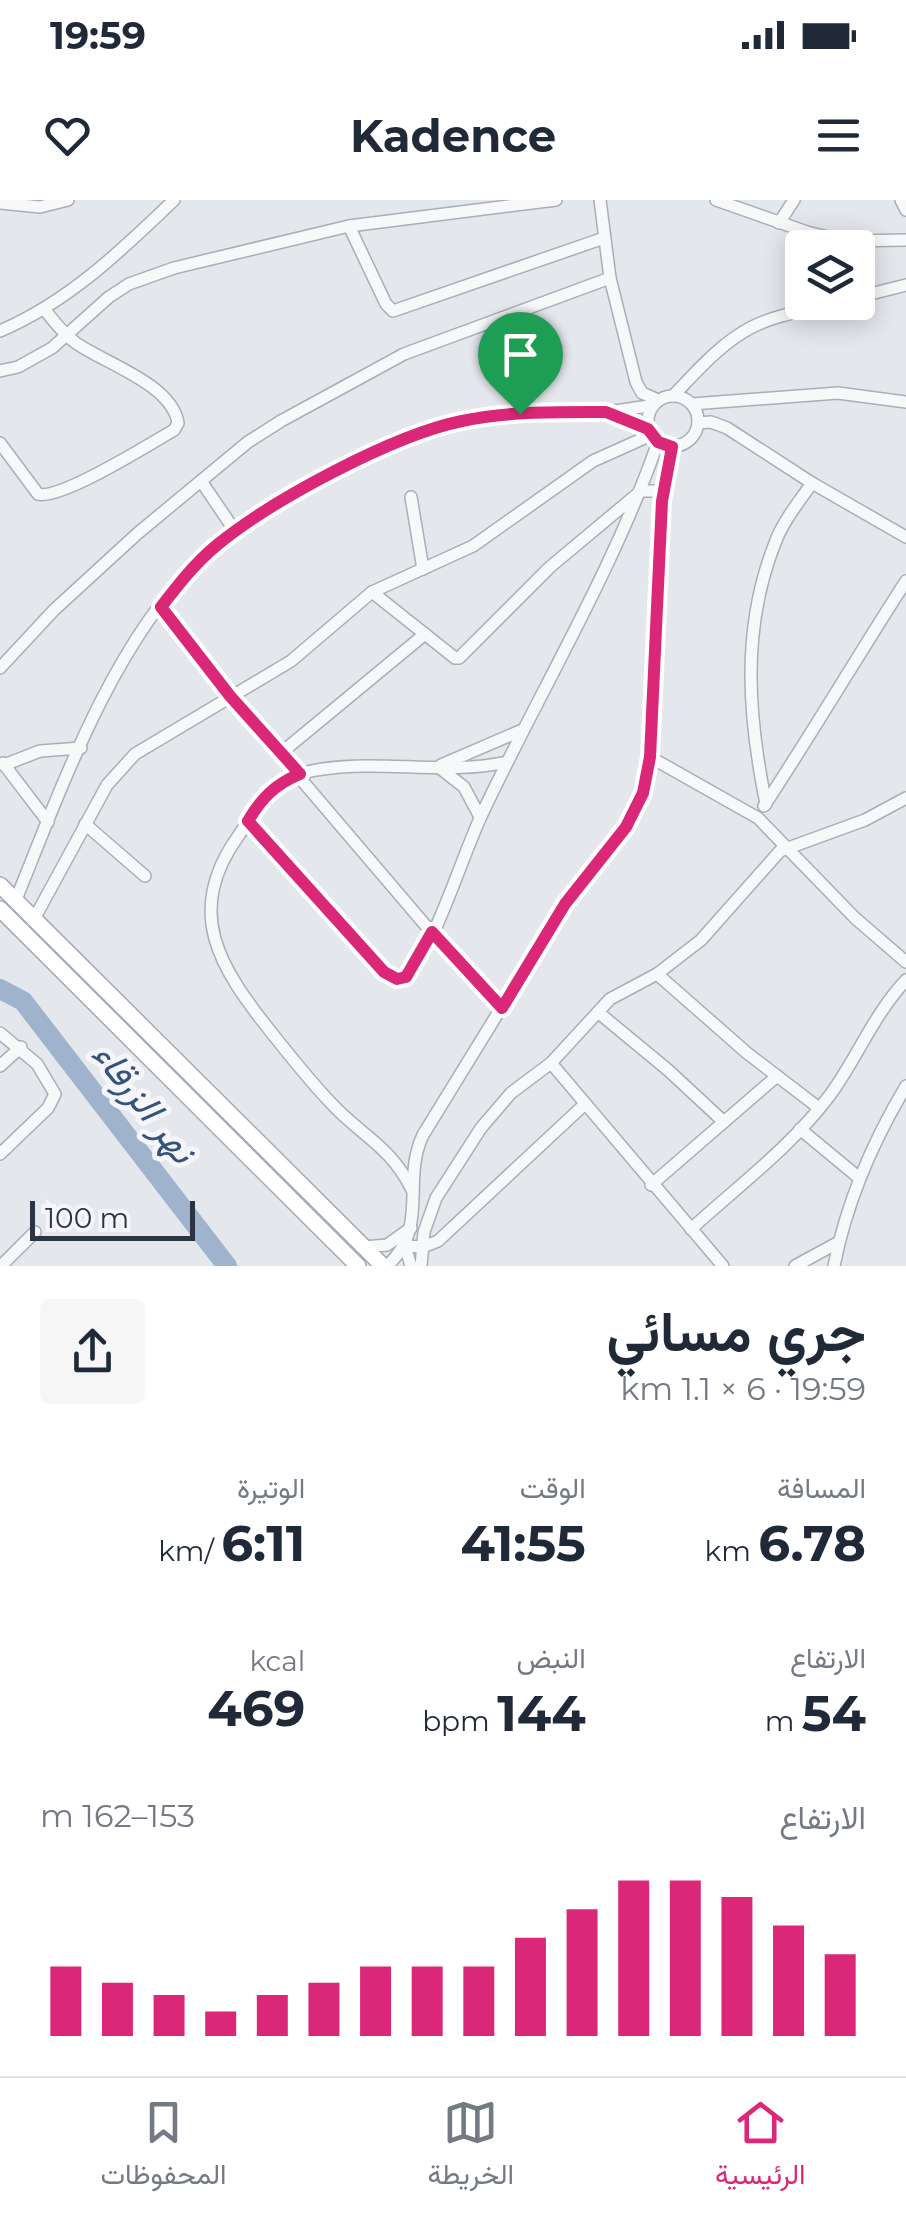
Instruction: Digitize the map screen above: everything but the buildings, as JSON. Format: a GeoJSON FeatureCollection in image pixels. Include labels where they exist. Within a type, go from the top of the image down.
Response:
{"type":"FeatureCollection","features":[{"type":"Feature","properties":{"kind":"main road"},"geometry":{"type":"LineString","coordinates":[[0,885],[8,905],[358,1266]]}},
{"type":"Feature","properties":{"kind":"main road"},"geometry":{"type":"LineString","coordinates":[[8,905],[33,921],[386,1266]]}},
{"type":"Feature","properties":{"kind":"street"},"geometry":{"type":"LineString","coordinates":[[0,203],[40,207],[68,200]]}},
{"type":"Feature","properties":{"kind":"street"},"geometry":{"type":"LineString","coordinates":[[0,331],[44,309],[89,276],[174,200]]}},
{"type":"Feature","properties":{"kind":"street"},"geometry":{"type":"LineString","coordinates":[[0,371],[35,359],[109,297],[148,276],[349,226],[556,200]]}},
{"type":"Feature","properties":{"kind":"street"},"geometry":{"type":"LineString","coordinates":[[600,200],[610,278],[636,382],[655,403]]}},
{"type":"Feature","properties":{"kind":"street"},"geometry":{"type":"LineString","coordinates":[[716,200],[844,241],[906,240]]}},
{"type":"Feature","properties":{"kind":"street"},"geometry":{"type":"LineString","coordinates":[[779,223],[794,200]]}},
{"type":"Feature","properties":{"kind":"street"},"geometry":{"type":"LineString","coordinates":[[900,200],[906,210]]}},
{"type":"Feature","properties":{"kind":"street"},"geometry":{"type":"LineString","coordinates":[[349,226],[393,311],[604,238]]}},
{"type":"Feature","properties":{"kind":"street"},"geometry":{"type":"LineString","coordinates":[[0,668],[66,599],[248,442],[404,354],[610,278]]}},
{"type":"Feature","properties":{"kind":"street"},"geometry":{"type":"LineString","coordinates":[[875,293],[906,285]]}},
{"type":"Feature","properties":{"kind":"street"},"geometry":{"type":"LineString","coordinates":[[0,443],[38,494],[46,496],[100,472],[174,430],[178,423],[175,413],[140,379],[66,335],[44,309]]}},
{"type":"Feature","properties":{"kind":"street"},"geometry":{"type":"LineString","coordinates":[[8,905],[122,664],[194,566],[235,531],[353,463],[456,422],[520,414],[606,412],[673,396],[710,358],[750,328],[785,315]]}},
{"type":"Feature","properties":{"kind":"street"},"geometry":{"type":"LineString","coordinates":[[673,396],[692,404],[838,393],[906,402]]}},
{"type":"Feature","properties":{"kind":"street"},"geometry":{"type":"LineString","coordinates":[[248,821],[362,950],[392,977],[402,979],[410,973],[521,730],[582,616],[640,491],[655,403]]}},
{"type":"Feature","properties":{"kind":"street"},"geometry":{"type":"LineString","coordinates":[[606,412],[672,447],[687,442],[698,423],[692,404]]}},
{"type":"Feature","properties":{"kind":"street"},"geometry":{"type":"LineString","coordinates":[[698,423],[711,422],[727,428],[906,537]]}},
{"type":"Feature","properties":{"kind":"street"},"geometry":{"type":"LineString","coordinates":[[33,921],[107,785],[126,761],[291,661],[372,592],[473,546],[592,461],[652,435]]}},
{"type":"Feature","properties":{"kind":"street"},"geometry":{"type":"LineString","coordinates":[[386,1266],[405,1246],[411,1228],[413,1166],[418,1145],[565,904],[637,810],[650,757],[663,491],[672,447]]}},
{"type":"Feature","properties":{"kind":"street"},"geometry":{"type":"LineString","coordinates":[[200,481],[235,531]]}},
{"type":"Feature","properties":{"kind":"street"},"geometry":{"type":"LineString","coordinates":[[766,804],[751,722],[752,638],[775,542],[812,483]]}},
{"type":"Feature","properties":{"kind":"street"},"geometry":{"type":"LineString","coordinates":[[372,592],[459,658],[550,567],[640,491],[663,491]]}},
{"type":"Feature","properties":{"kind":"street"},"geometry":{"type":"LineString","coordinates":[[411,498],[424,569]]}},
{"type":"Feature","properties":{"kind":"street"},"geometry":{"type":"LineString","coordinates":[[758,818],[906,580]]}},
{"type":"Feature","properties":{"kind":"street"},"geometry":{"type":"LineString","coordinates":[[161,607],[230,696],[502,1008]]}},
{"type":"Feature","properties":{"kind":"street"},"geometry":{"type":"LineString","coordinates":[[282,753],[425,634]]}},
{"type":"Feature","properties":{"kind":"street"},"geometry":{"type":"LineString","coordinates":[[438,767],[521,730]]}},
{"type":"Feature","properties":{"kind":"street"},"geometry":{"type":"LineString","coordinates":[[48,822],[2,762],[40,751],[81,748]]}},
{"type":"Feature","properties":{"kind":"street"},"geometry":{"type":"LineString","coordinates":[[650,757],[758,818],[843,906],[906,962]]}},
{"type":"Feature","properties":{"kind":"street"},"geometry":{"type":"LineString","coordinates":[[414,1194],[400,1166],[319,1090],[224,967],[213,935],[214,892],[226,857],[260,800],[285,780],[300,774],[386,766],[472,768],[507,762]]}},
{"type":"Feature","properties":{"kind":"street"},"geometry":{"type":"LineString","coordinates":[[438,767],[464,787],[480,817]]}},
{"type":"Feature","properties":{"kind":"street"},"geometry":{"type":"LineString","coordinates":[[421,1266],[426,1223],[436,1198],[481,1128],[511,1093],[551,1063],[622,990],[657,974],[701,940],[788,846],[865,820],[906,798]]}},
{"type":"Feature","properties":{"kind":"street"},"geometry":{"type":"LineString","coordinates":[[85,824],[145,876]]}},
{"type":"Feature","properties":{"kind":"street"},"geometry":{"type":"LineString","coordinates":[[657,974],[819,1108]]}},
{"type":"Feature","properties":{"kind":"street"},"geometry":{"type":"LineString","coordinates":[[692,1230],[819,1108],[885,1004],[906,980]]}},
{"type":"Feature","properties":{"kind":"street"},"geometry":{"type":"LineString","coordinates":[[599,1013],[724,1122]]}},
{"type":"Feature","properties":{"kind":"street"},"geometry":{"type":"LineString","coordinates":[[0,1033],[21,1048],[46,1075],[55,1094],[48,1108],[0,1154]]}},
{"type":"Feature","properties":{"kind":"street"},"geometry":{"type":"LineString","coordinates":[[0,1066],[21,1048]]}},
{"type":"Feature","properties":{"kind":"street"},"geometry":{"type":"LineString","coordinates":[[551,1063],[651,1185],[724,1266]]}},
{"type":"Feature","properties":{"kind":"street"},"geometry":{"type":"LineString","coordinates":[[651,1185],[777,1076]]}},
{"type":"Feature","properties":{"kind":"street"},"geometry":{"type":"LineString","coordinates":[[834,1266],[858,1176],[906,1086]]}},
{"type":"Feature","properties":{"kind":"street"},"geometry":{"type":"LineString","coordinates":[[405,1246],[422,1247],[446,1234],[585,1104]]}},
{"type":"Feature","properties":{"kind":"street"},"geometry":{"type":"LineString","coordinates":[[800,1129],[858,1176]]}},
{"type":"Feature","properties":{"kind":"street"},"geometry":{"type":"LineString","coordinates":[[364,1247],[394,1242],[411,1228]]}},
{"type":"Feature","properties":{"kind":"street"},"geometry":{"type":"LineString","coordinates":[[1,1266],[35,1232]]}},
{"type":"Feature","properties":{"kind":"street"},"geometry":{"type":"LineString","coordinates":[[795,1266],[839,1242]]}},
{"type":"Feature","properties":{"kind":"street"},"geometry":{"type":"LineString","coordinates":[[405,1246],[411,1266]]}},
{"type":"Feature","properties":{"kind":"waterway","name":"نهر الزرقاء"},"geometry":{"type":"LineString","coordinates":[[0,989],[23,1001],[227,1266]]}},
{"type":"Feature","properties":{"kind":"route"},"geometry":{"type":"LineString","coordinates":[[606,412],[648,429],[658,442],[672,447],[662,501],[650,757],[643,793],[626,827],[565,904],[502,1008],[432,932],[406,977],[397,979],[384,972],[248,821],[260,800],[285,780],[300,774],[230,696],[161,607],[216,546],[316,482],[424,432],[456,422],[520,414],[606,412]]}}]}
